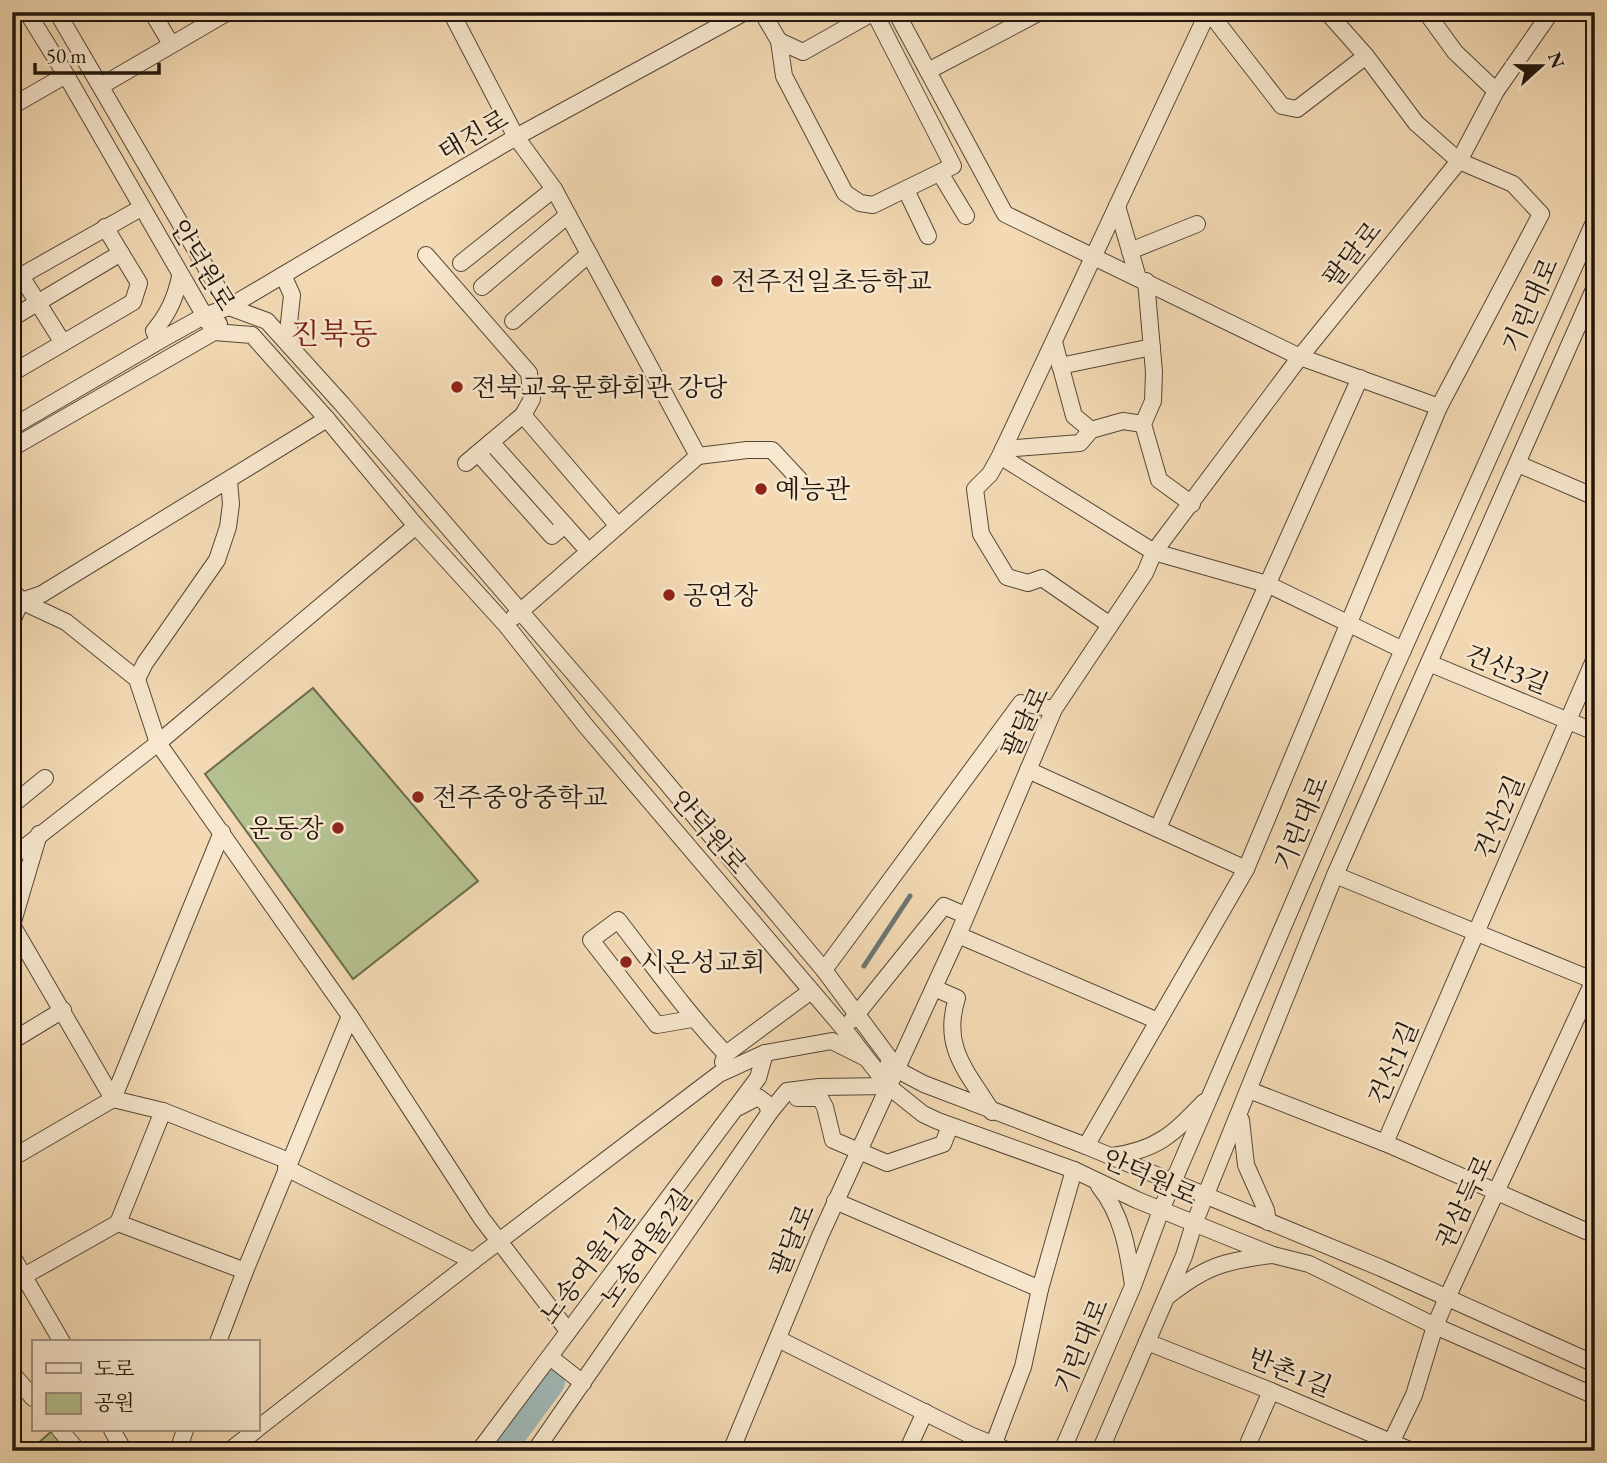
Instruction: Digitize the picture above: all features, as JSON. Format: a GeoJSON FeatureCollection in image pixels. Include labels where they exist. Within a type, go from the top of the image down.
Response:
{"type":"FeatureCollection","features":[{"type":"Feature","properties":{"kind":"street","name":"안덕원로"},"geometry":{"type":"LineString","coordinates":[[27,12],[214,332],[252,335],[327,419],[416,526],[506,625],[585,725],[844,1029],[888,1086],[923,1114],[950,1126],[1074,1170],[1161,1210],[1273,1255],[1309,1264],[1435,1326],[1595,1396]]}},
{"type":"Feature","properties":{"kind":"street","name":"안덕원로"},"geometry":{"type":"LineString","coordinates":[[57,12],[229,307],[267,321],[290,346],[520,610],[824,970],[896,1067],[924,1084],[1111,1156],[1447,1298],[1595,1364]]}},
{"type":"Feature","properties":{"kind":"street"},"geometry":{"type":"LineString","coordinates":[[152,12],[171,44]]}},
{"type":"Feature","properties":{"kind":"street"},"geometry":{"type":"LineString","coordinates":[[101,86],[228,12]]}},
{"type":"Feature","properties":{"kind":"street"},"geometry":{"type":"LineString","coordinates":[[451,12],[516,137],[554,189],[698,456]]}},
{"type":"Feature","properties":{"kind":"street","name":"태진로"},"geometry":{"type":"LineString","coordinates":[[12,427],[204,316],[229,307],[516,137],[745,12]]}},
{"type":"Feature","properties":{"kind":"street"},"geometry":{"type":"LineString","coordinates":[[762,12],[779,41],[784,76],[845,193],[860,203],[873,205],[953,166],[874,12],[803,52],[779,41]]}},
{"type":"Feature","properties":{"kind":"street"},"geometry":{"type":"LineString","coordinates":[[896,12],[1005,214],[1300,357],[1438,407]]}},
{"type":"Feature","properties":{"kind":"street"},"geometry":{"type":"LineString","coordinates":[[928,71],[1040,12]]}},
{"type":"Feature","properties":{"kind":"street"},"geometry":{"type":"LineString","coordinates":[[1110,625],[1042,578],[1028,583],[1007,577],[981,534],[975,488],[990,474],[1002,453],[1208,12],[1282,106],[1297,109],[1366,57]]}},
{"type":"Feature","properties":{"kind":"street"},"geometry":{"type":"LineString","coordinates":[[1086,1146],[1246,869],[1438,407],[1541,214],[1513,184],[1459,161],[1416,123],[1366,57],[1327,12]]}},
{"type":"Feature","properties":{"kind":"street"},"geometry":{"type":"LineString","coordinates":[[1426,12],[1455,52],[1496,91]]}},
{"type":"Feature","properties":{"kind":"street","name":"팔달로"},"geometry":{"type":"LineString","coordinates":[[731,1451],[835,1201],[958,935],[1054,709],[1145,573],[1154,552],[1300,357],[1459,161],[1496,91],[1551,12]]}},
{"type":"Feature","properties":{"kind":"street"},"geometry":{"type":"LineString","coordinates":[[12,106],[66,75]]}},
{"type":"Feature","properties":{"kind":"street"},"geometry":{"type":"LineString","coordinates":[[940,173],[966,216]]}},
{"type":"Feature","properties":{"kind":"street"},"geometry":{"type":"LineString","coordinates":[[461,263],[554,189]]}},
{"type":"Feature","properties":{"kind":"street"},"geometry":{"type":"LineString","coordinates":[[906,190],[928,236]]}},
{"type":"Feature","properties":{"kind":"street"},"geometry":{"type":"LineString","coordinates":[[1117,206],[1130,251],[1142,279],[1152,347],[1153,401],[1143,424],[1159,480],[1192,504]]}},
{"type":"Feature","properties":{"kind":"street"},"geometry":{"type":"LineString","coordinates":[[63,343],[37,303],[17,279],[141,208]]}},
{"type":"Feature","properties":{"kind":"street"},"geometry":{"type":"LineString","coordinates":[[482,287],[568,215]]}},
{"type":"Feature","properties":{"kind":"street","name":"기린대로"},"geometry":{"type":"LineString","coordinates":[[1062,1451],[1133,1286],[1161,1210],[1403,650],[1595,220]]}},
{"type":"Feature","properties":{"kind":"street"},"geometry":{"type":"LineString","coordinates":[[1130,251],[1197,224]]}},
{"type":"Feature","properties":{"kind":"street"},"geometry":{"type":"LineString","coordinates":[[12,373],[133,302],[139,282],[106,227]]}},
{"type":"Feature","properties":{"kind":"street"},"geometry":{"type":"LineString","coordinates":[[12,318],[121,253]]}},
{"type":"Feature","properties":{"kind":"street"},"geometry":{"type":"LineString","coordinates":[[513,321],[589,254]]}},
{"type":"Feature","properties":{"kind":"street"},"geometry":{"type":"LineString","coordinates":[[426,255],[529,373],[532,399],[523,415],[478,453],[552,536],[565,525],[582,544]]}},
{"type":"Feature","properties":{"kind":"street"},"geometry":{"type":"LineString","coordinates":[[283,275],[292,295],[290,346]]}},
{"type":"Feature","properties":{"kind":"street"},"geometry":{"type":"LineString","coordinates":[[159,341],[153,331],[168,314],[180,277]]}},
{"type":"Feature","properties":{"kind":"street","name":"기린대로"},"geometry":{"type":"LineString","coordinates":[[1100,1451],[1184,1255],[1194,1224],[1335,875],[1595,287]]}},
{"type":"Feature","properties":{"kind":"street","name":"태진로"},"geometry":{"type":"LineString","coordinates":[[12,448],[214,332],[229,307]]}},
{"type":"Feature","properties":{"kind":"street"},"geometry":{"type":"LineString","coordinates":[[1054,342],[1074,416],[1091,430]]}},
{"type":"Feature","properties":{"kind":"street"},"geometry":{"type":"LineString","coordinates":[[1060,366],[1152,347]]}},
{"type":"Feature","properties":{"kind":"street"},"geometry":{"type":"LineString","coordinates":[[1158,828],[1360,378]]}},
{"type":"Feature","properties":{"kind":"street"},"geometry":{"type":"LineString","coordinates":[[523,415],[618,526]]}},
{"type":"Feature","properties":{"kind":"street"},"geometry":{"type":"LineString","coordinates":[[17,596],[42,594],[327,419]]}},
{"type":"Feature","properties":{"kind":"street"},"geometry":{"type":"LineString","coordinates":[[1002,453],[1080,443],[1091,430],[1123,421],[1143,424]]}},
{"type":"Feature","properties":{"kind":"street"},"geometry":{"type":"LineString","coordinates":[[506,625],[698,456],[772,450],[799,479]]}},
{"type":"Feature","properties":{"kind":"street"},"geometry":{"type":"LineString","coordinates":[[1002,453],[1154,552],[1267,584],[1403,650]]}},
{"type":"Feature","properties":{"kind":"street"},"geometry":{"type":"LineString","coordinates":[[1518,464],[1595,497]]}},
{"type":"Feature","properties":{"kind":"street"},"geometry":{"type":"LineString","coordinates":[[137,678],[217,560],[228,527],[231,504],[229,481]]}},
{"type":"Feature","properties":{"kind":"street"},"geometry":{"type":"LineString","coordinates":[[12,857],[38,834],[158,743],[416,526]]}},
{"type":"Feature","properties":{"kind":"street"},"geometry":{"type":"LineString","coordinates":[[12,621],[17,596]]}},
{"type":"Feature","properties":{"kind":"street"},"geometry":{"type":"LineString","coordinates":[[17,596],[66,622],[137,678],[158,743],[350,1016],[498,1242],[568,1331]]}},
{"type":"Feature","properties":{"kind":"street","name":"건산3길"},"geometry":{"type":"LineString","coordinates":[[1567,720],[1595,658]]}},
{"type":"Feature","properties":{"kind":"street","name":"건산3길"},"geometry":{"type":"LineString","coordinates":[[1429,663],[1595,732]]}},
{"type":"Feature","properties":{"kind":"street"},"geometry":{"type":"LineString","coordinates":[[824,970],[1021,703],[1054,709]]}},
{"type":"Feature","properties":{"kind":"street","name":"건산2길"},"geometry":{"type":"LineString","coordinates":[[1446,1001],[1567,720]]}},
{"type":"Feature","properties":{"kind":"street"},"geometry":{"type":"LineString","coordinates":[[1028,770],[1246,869]]}},
{"type":"Feature","properties":{"kind":"street"},"geometry":{"type":"LineString","coordinates":[[12,805],[45,778]]}},
{"type":"Feature","properties":{"kind":"street"},"geometry":{"type":"LineString","coordinates":[[12,1158],[113,1099],[222,832]]}},
{"type":"Feature","properties":{"kind":"street"},"geometry":{"type":"LineString","coordinates":[[38,834],[12,925],[113,1099],[163,1111],[288,1165],[473,1261]]}},
{"type":"Feature","properties":{"kind":"street"},"geometry":{"type":"LineString","coordinates":[[1335,875],[1594,980]]}},
{"type":"Feature","properties":{"kind":"street"},"geometry":{"type":"LineString","coordinates":[[259,1427],[719,1074],[765,1053],[832,1041],[944,906],[965,915]]}},
{"type":"Feature","properties":{"kind":"street"},"geometry":{"type":"LineString","coordinates":[[692,1018],[657,1025],[591,940],[618,920],[692,1018],[726,1054]]}},
{"type":"Feature","properties":{"kind":"street"},"geometry":{"type":"LineString","coordinates":[[958,935],[1158,1021]]}},
{"type":"Feature","properties":{"kind":"street","name":"권삼득로"},"geometry":{"type":"LineString","coordinates":[[1389,1446],[1414,1395],[1435,1326],[1447,1298],[1594,980]]}},
{"type":"Feature","properties":{"kind":"street"},"geometry":{"type":"LineString","coordinates":[[934,988],[957,998],[952,1036],[958,1062],[992,1112]]}},
{"type":"Feature","properties":{"kind":"street"},"geometry":{"type":"LineString","coordinates":[[719,1074],[726,1054],[811,991]]}},
{"type":"Feature","properties":{"kind":"street","name":"건산1길"},"geometry":{"type":"LineString","coordinates":[[1385,1143],[1446,1001]]}},
{"type":"Feature","properties":{"kind":"street"},"geometry":{"type":"LineString","coordinates":[[12,1041],[63,1010]]}},
{"type":"Feature","properties":{"kind":"street"},"geometry":{"type":"LineString","coordinates":[[219,1340],[350,1016]]}},
{"type":"Feature","properties":{"kind":"street"},"geometry":{"type":"LineString","coordinates":[[832,1041],[867,1058],[896,1067]]}},
{"type":"Feature","properties":{"kind":"street","name":"노송여울1길"},"geometry":{"type":"LineString","coordinates":[[479,1451],[758,1078],[765,1053]]}},
{"type":"Feature","properties":{"kind":"street"},"geometry":{"type":"LineString","coordinates":[[888,1086],[793,1090],[795,1098],[820,1098],[825,1107],[833,1140],[887,1163],[943,1144],[950,1126]]}},
{"type":"Feature","properties":{"kind":"street","name":"노송여울2길"},"geometry":{"type":"LineString","coordinates":[[535,1451],[770,1112],[787,1091],[793,1090]]}},
{"type":"Feature","properties":{"kind":"street","name":"건산1길"},"geometry":{"type":"LineString","coordinates":[[1249,1090],[1385,1143],[1595,1236]]}},
{"type":"Feature","properties":{"kind":"street"},"geometry":{"type":"LineString","coordinates":[[1111,1156],[1131,1154],[1173,1135],[1211,1095]]}},
{"type":"Feature","properties":{"kind":"street"},"geometry":{"type":"LineString","coordinates":[[734,1110],[758,1097],[766,1103],[770,1112]]}},
{"type":"Feature","properties":{"kind":"street"},"geometry":{"type":"LineString","coordinates":[[24,1276],[118,1223],[163,1111]]}},
{"type":"Feature","properties":{"kind":"street"},"geometry":{"type":"LineString","coordinates":[[1241,1111],[1244,1154],[1266,1210],[1268,1222]]}},
{"type":"Feature","properties":{"kind":"street"},"geometry":{"type":"LineString","coordinates":[[994,1443],[1023,1367],[1041,1289],[1074,1170]]}},
{"type":"Feature","properties":{"kind":"street"},"geometry":{"type":"LineString","coordinates":[[1095,1181],[1111,1200],[1128,1249],[1133,1286]]}},
{"type":"Feature","properties":{"kind":"street"},"geometry":{"type":"LineString","coordinates":[[835,1201],[1041,1289]]}},
{"type":"Feature","properties":{"kind":"street"},"geometry":{"type":"LineString","coordinates":[[118,1223],[245,1271]]}},
{"type":"Feature","properties":{"kind":"street"},"geometry":{"type":"LineString","coordinates":[[1166,1298],[1215,1265],[1229,1260],[1273,1255]]}},
{"type":"Feature","properties":{"kind":"street"},"geometry":{"type":"LineString","coordinates":[[12,1256],[61,1340]]}},
{"type":"Feature","properties":{"kind":"street"},"geometry":{"type":"LineString","coordinates":[[778,1339],[1009,1451]]}},
{"type":"Feature","properties":{"kind":"street","name":"반촌1길"},"geometry":{"type":"LineString","coordinates":[[1147,1342],[1271,1391],[1389,1446],[1412,1451]]}},
{"type":"Feature","properties":{"kind":"street"},"geometry":{"type":"LineString","coordinates":[[550,1357],[583,1383]]}},
{"type":"Feature","properties":{"kind":"street"},"geometry":{"type":"LineString","coordinates":[[12,1373],[32,1397]]}},
{"type":"Feature","properties":{"kind":"street"},"geometry":{"type":"LineString","coordinates":[[1245,1451],[1271,1391]]}},
{"type":"Feature","properties":{"kind":"street"},"geometry":{"type":"LineString","coordinates":[[907,1451],[925,1412]]}},
{"type":"Feature","properties":{"kind":"street"},"geometry":{"type":"LineString","coordinates":[[62,1432],[78,1451]]}},
{"type":"Feature","properties":{"kind":"street"},"geometry":{"type":"LineString","coordinates":[[113,1432],[124,1451]]}},
{"type":"Feature","properties":{"kind":"street"},"geometry":{"type":"LineString","coordinates":[[178,1451],[184,1432]]}},
{"type":"Feature","properties":{"kind":"street"},"geometry":{"type":"LineString","coordinates":[[229,1451],[253,1432]]}},
{"type":"Feature","properties":{"kind":"green space","name":"운동장"},"geometry":{"type":"Polygon","coordinates":[[[313,688],[478,881],[353,979],[205,774],[313,688]]]}},
{"type":"Feature","properties":{"kind":"green space"},"geometry":{"type":"Polygon","coordinates":[[[51,1432],[55,1432],[78,1451],[29,1451],[51,1432]]]}},
{"type":"Feature","properties":{"kind":"waterway"},"geometry":{"type":"LineString","coordinates":[[864,966],[910,896]]}},
{"type":"Feature","properties":{"kind":"waterway"},"geometry":{"type":"LineString","coordinates":[[550,1382],[556,1374]]}},
{"type":"Feature","properties":{"kind":"waterway"},"geometry":{"type":"LineString","coordinates":[[499,1451],[550,1382]]}},
{"type":"Feature","properties":{"kind":"place","name":"전주전일초등학교"},"geometry":{"type":"Point","coordinates":[717,281]}},
{"type":"Feature","properties":{"kind":"place","name":"전북교육문화회관 강당"},"geometry":{"type":"Point","coordinates":[457,387]}},
{"type":"Feature","properties":{"kind":"place","name":"예능관"},"geometry":{"type":"Point","coordinates":[761,489]}},
{"type":"Feature","properties":{"kind":"place","name":"공연장"},"geometry":{"type":"Point","coordinates":[669,595]}},
{"type":"Feature","properties":{"kind":"place","name":"전주중앙중학교"},"geometry":{"type":"Point","coordinates":[418,797]}},
{"type":"Feature","properties":{"kind":"place","name":"운동장"},"geometry":{"type":"Point","coordinates":[338,828]}},
{"type":"Feature","properties":{"kind":"place","name":"시온성교회"},"geometry":{"type":"Point","coordinates":[626,962]}},
{"type":"Feature","properties":{"kind":"district","name":"진북동"},"geometry":{"type":"Point","coordinates":[334,334]}}]}
